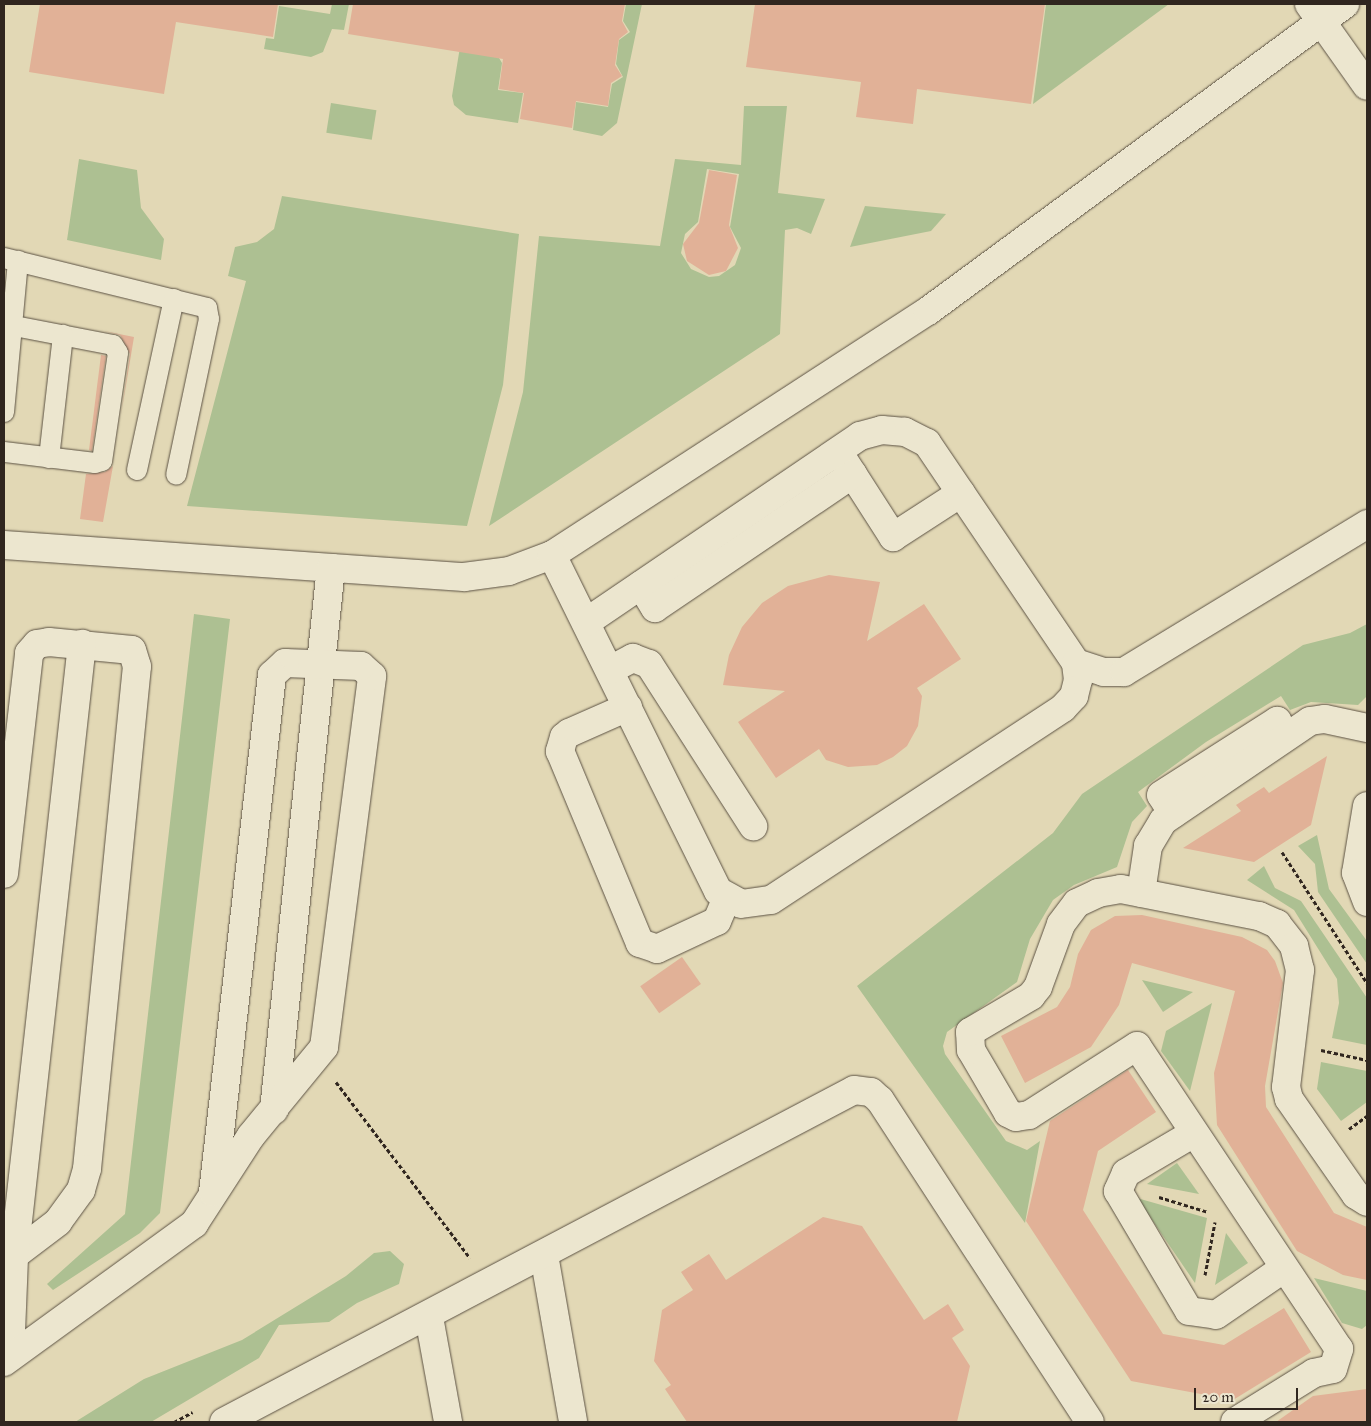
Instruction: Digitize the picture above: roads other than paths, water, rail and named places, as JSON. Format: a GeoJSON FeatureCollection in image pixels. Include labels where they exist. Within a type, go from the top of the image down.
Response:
{"type":"FeatureCollection","features":[{"type":"Feature","properties":{"kind":"street"},"geometry":{"type":"LineString","coordinates":[[4,545],[464,577],[509,571],[552,555],[928,311],[1315,13],[1345,4]]}},
{"type":"Feature","properties":{"kind":"street"},"geometry":{"type":"LineString","coordinates":[[1315,13],[1367,86]]}},
{"type":"Feature","properties":{"kind":"street"},"geometry":{"type":"LineString","coordinates":[[586,622],[860,436],[882,430],[905,432],[927,443],[1076,663],[1078,680],[1074,696],[1063,708]]}},
{"type":"Feature","properties":{"kind":"street"},"geometry":{"type":"LineString","coordinates":[[838,451],[893,538],[960,493]]}},
{"type":"Feature","properties":{"kind":"street"},"geometry":{"type":"LineString","coordinates":[[641,585],[655,608],[853,474]]}},
{"type":"Feature","properties":{"kind":"street"},"geometry":{"type":"LineString","coordinates":[[552,555],[718,890],[727,898],[741,904],[771,900],[1063,708],[1367,524]]}},
{"type":"Feature","properties":{"kind":"street"},"geometry":{"type":"LineString","coordinates":[[274,1110],[324,664],[331,568]]}},
{"type":"Feature","properties":{"kind":"street"},"geometry":{"type":"LineString","coordinates":[[4,874],[29,653],[37,644],[49,642],[124,647],[137,657],[138,666],[87,1169],[70,1208],[9,1260]]}},
{"type":"Feature","properties":{"kind":"street"},"geometry":{"type":"LineString","coordinates":[[7,1359],[9,1260],[82,644]]}},
{"type":"Feature","properties":{"kind":"street"},"geometry":{"type":"LineString","coordinates":[[610,670],[633,658],[649,664],[753,826]]}},
{"type":"Feature","properties":{"kind":"street"},"geometry":{"type":"LineString","coordinates":[[7,1359],[194,1224],[251,1136],[318,1058],[329,1034],[372,676],[361,666],[285,663],[272,675],[213,1192]]}},
{"type":"Feature","properties":{"kind":"street"},"geometry":{"type":"LineString","coordinates":[[1076,663],[1104,672],[1124,672]]}},
{"type":"Feature","properties":{"kind":"street"},"geometry":{"type":"LineString","coordinates":[[628,707],[569,733],[564,737],[560,751],[640,943],[657,948],[717,921],[727,898]]}},
{"type":"Feature","properties":{"kind":"street"},"geometry":{"type":"LineString","coordinates":[[1141,893],[1152,834],[1173,814],[1161,795],[1276,721],[1286,737],[1310,721],[1325,720],[1367,728]]}},
{"type":"Feature","properties":{"kind":"street"},"geometry":{"type":"LineString","coordinates":[[1367,806],[1356,873],[1367,902]]}},
{"type":"Feature","properties":{"kind":"street"},"geometry":{"type":"LineString","coordinates":[[1234,1422],[1314,1373],[1333,1369],[1339,1360],[1333,1339],[1322,1330],[1138,1046],[1029,1115],[1016,1117],[1008,1113],[968,1041],[970,1032],[978,1025],[1030,996],[1038,987],[1061,924],[1077,903],[1109,891],[1141,893],[1259,916],[1287,934],[1299,957],[1300,970],[1286,1087],[1289,1099],[1356,1195],[1367,1202]]}},
{"type":"Feature","properties":{"kind":"street"},"geometry":{"type":"LineString","coordinates":[[224,1422],[429,1317],[842,1094],[854,1090],[871,1092],[880,1100],[1090,1422]]}},
{"type":"Feature","properties":{"kind":"street"},"geometry":{"type":"LineString","coordinates":[[1194,1133],[1126,1173],[1118,1184],[1118,1198],[1190,1311],[1198,1315],[1216,1315],[1283,1269]]}},
{"type":"Feature","properties":{"kind":"street"},"geometry":{"type":"LineString","coordinates":[[544,1255],[573,1422]]}},
{"type":"Feature","properties":{"kind":"street"},"geometry":{"type":"LineString","coordinates":[[429,1317],[448,1422]]}},
{"type":"Feature","properties":{"kind":"lane"},"geometry":{"type":"LineString","coordinates":[[4,412],[11,259],[203,306],[209,313],[176,476]]}},
{"type":"Feature","properties":{"kind":"lane"},"geometry":{"type":"LineString","coordinates":[[136,470],[174,299]]}},
{"type":"Feature","properties":{"kind":"lane"},"geometry":{"type":"LineString","coordinates":[[4,452],[95,463],[102,460],[118,353],[113,345],[8,325]]}},
{"type":"Feature","properties":{"kind":"lane"},"geometry":{"type":"LineString","coordinates":[[49,458],[63,335]]}}]}
